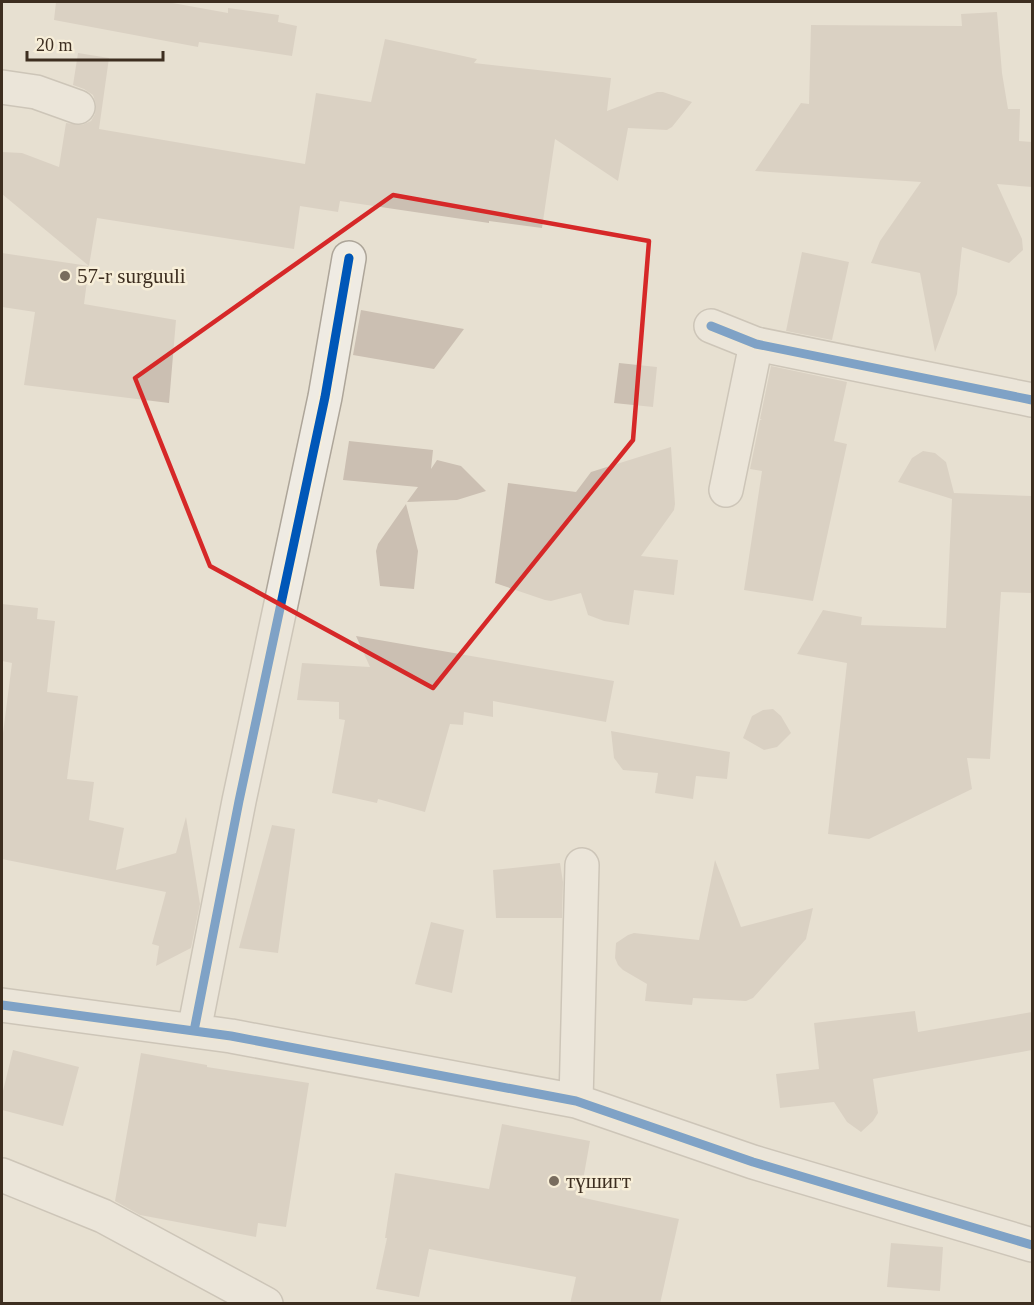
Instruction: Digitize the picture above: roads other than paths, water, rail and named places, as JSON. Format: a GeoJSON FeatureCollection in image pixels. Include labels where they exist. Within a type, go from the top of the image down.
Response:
{"type":"FeatureCollection","features":[{"type":"Feature","properties":{"kind":"street"},"geometry":{"type":"LineString","coordinates":[[2,87],[36,92],[78,107]]}},
{"type":"Feature","properties":{"kind":"street"},"geometry":{"type":"LineString","coordinates":[[194,1031],[239,801],[325,397],[349,258]]}},
{"type":"Feature","properties":{"kind":"street"},"geometry":{"type":"LineString","coordinates":[[711,326],[756,344],[1032,400]]}},
{"type":"Feature","properties":{"kind":"street"},"geometry":{"type":"LineString","coordinates":[[726,490],[756,344]]}},
{"type":"Feature","properties":{"kind":"street"},"geometry":{"type":"LineString","coordinates":[[576,1101],[582,865]]}},
{"type":"Feature","properties":{"kind":"street"},"geometry":{"type":"LineString","coordinates":[[2,1005],[231,1036],[576,1101],[753,1162],[1032,1245]]}},
{"type":"Feature","properties":{"kind":"street"},"geometry":{"type":"LineString","coordinates":[[2,1175],[103,1216],[266,1304]]}},
{"type":"Feature","properties":{"kind":"place","name":"57-r surguuli"},"geometry":{"type":"Point","coordinates":[65,276]}},
{"type":"Feature","properties":{"kind":"place","name":"түшигт"},"geometry":{"type":"Point","coordinates":[554,1181]}}]}
